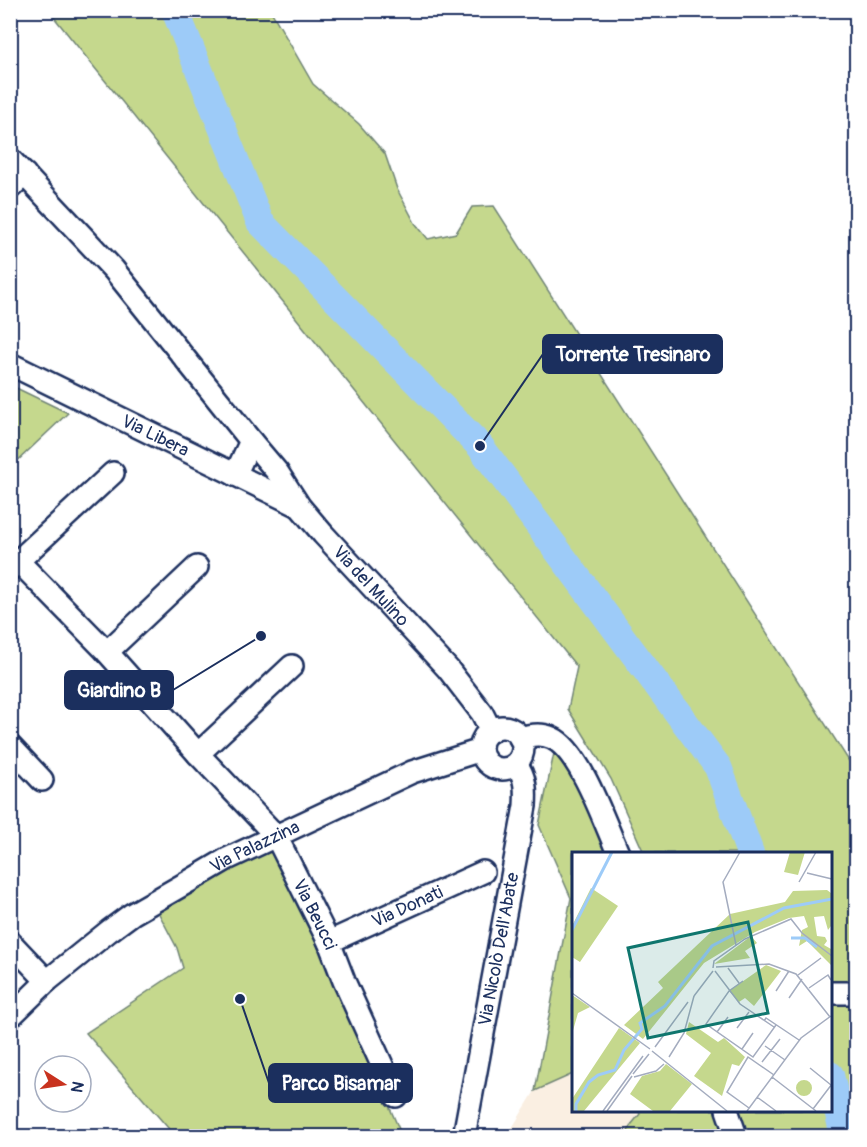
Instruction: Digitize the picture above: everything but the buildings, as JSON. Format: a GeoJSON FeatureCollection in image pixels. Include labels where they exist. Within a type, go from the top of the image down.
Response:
{"type":"FeatureCollection","features":[{"type":"Feature","properties":{"kind":"street","name":"Via del Mulino"},"geometry":{"type":"LineString","coordinates":[[10,159],[18,181],[114,270],[278,473],[300,507],[400,620],[448,669],[482,713],[492,730]]}},
{"type":"Feature","properties":{"kind":"street","name":"Via Libera"},"geometry":{"type":"LineString","coordinates":[[10,364],[288,499],[300,507]]}},
{"type":"Feature","properties":{"kind":"street"},"geometry":{"type":"LineString","coordinates":[[235,475],[251,441]]}},
{"type":"Feature","properties":{"kind":"street","name":"Via Beucci"},"geometry":{"type":"LineString","coordinates":[[113,473],[14,565],[107,652],[198,754],[276,836],[329,942],[344,981],[396,1096]]}},
{"type":"Feature","properties":{"kind":"street"},"geometry":{"type":"LineString","coordinates":[[107,652],[197,567]]}},
{"type":"Feature","properties":{"kind":"street"},"geometry":{"type":"LineString","coordinates":[[198,754],[292,666]]}},
{"type":"Feature","properties":{"kind":"street"},"geometry":{"type":"LineString","coordinates":[[504,728],[516,733],[520,738],[523,748],[516,764],[497,769],[486,762],[481,750],[483,741],[492,730],[504,728]]}},
{"type":"Feature","properties":{"kind":"street"},"geometry":{"type":"LineString","coordinates":[[520,738],[531,735],[552,738],[566,748],[590,788],[618,852]]}},
{"type":"Feature","properties":{"kind":"street"},"geometry":{"type":"LineString","coordinates":[[10,746],[42,780]]}},
{"type":"Feature","properties":{"kind":"street","name":"Via Palazzina"},"geometry":{"type":"LineString","coordinates":[[10,1017],[47,981],[132,914],[227,859],[412,772],[481,750]]}},
{"type":"Feature","properties":{"kind":"street","name":"Via Nicolò Dell'Abate"},"geometry":{"type":"LineString","coordinates":[[464,1137],[525,806],[524,778],[516,764]]}},
{"type":"Feature","properties":{"kind":"street","name":"Via Donati"},"geometry":{"type":"LineString","coordinates":[[329,942],[483,872]]}},
{"type":"Feature","properties":{"kind":"street"},"geometry":{"type":"LineString","coordinates":[[10,942],[47,981]]}},
{"type":"Feature","properties":{"kind":"street"},"geometry":{"type":"LineString","coordinates":[[831,993],[856,993]]}},
{"type":"Feature","properties":{"kind":"street"},"geometry":{"type":"LineString","coordinates":[[728,1111],[736,1137]]}},
{"type":"Feature","properties":{"kind":"shaded area"},"geometry":{"type":"Polygon","coordinates":[[[572,1074],[572,1111],[638,1111],[640,1114],[626,1136],[507,1136],[535,1091],[572,1074]]]}},
{"type":"Feature","properties":{"kind":"green space"},"geometry":{"type":"Polygon","coordinates":[[[49,11],[271,11],[313,84],[359,124],[385,154],[397,189],[415,223],[428,239],[456,233],[472,207],[494,206],[856,772],[856,1136],[747,1136],[737,1111],[831,1111],[831,852],[644,852],[611,779],[568,709],[577,667],[49,11]]]}},
{"type":"Feature","properties":{"kind":"green space"},"geometry":{"type":"Polygon","coordinates":[[[10,385],[68,413],[11,467],[10,467],[10,385]]]}},
{"type":"Feature","properties":{"kind":"green space"},"geometry":{"type":"Polygon","coordinates":[[[554,753],[569,770],[607,852],[572,852],[572,1074],[535,1091],[571,898],[539,825],[554,753]]]}},
{"type":"Feature","properties":{"kind":"green space"},"geometry":{"type":"Polygon","coordinates":[[[275,841],[402,1136],[175,1136],[86,1033],[183,968],[177,948],[155,906],[275,841]]]}},
{"type":"Feature","properties":{"kind":"green space"},"geometry":{"type":"Polygon","coordinates":[[[638,1111],[718,1111],[727,1136],[626,1136],[640,1114],[638,1111]]]}},
{"type":"Feature","properties":{"kind":"waterway"},"geometry":{"type":"LineString","coordinates":[[175,10],[260,222],[480,446],[718,767],[750,852]]}},
{"type":"Feature","properties":{"kind":"waterway"},"geometry":{"type":"LineString","coordinates":[[831,1079],[844,1136]]}},
{"type":"Feature","properties":{"kind":"place","name":"Torrente Tresinaro"},"geometry":{"type":"Point","coordinates":[480,446]}},
{"type":"Feature","properties":{"kind":"place","name":"Giardino B"},"geometry":{"type":"Point","coordinates":[261,636]}},
{"type":"Feature","properties":{"kind":"place","name":"Parco Bisamar"},"geometry":{"type":"Point","coordinates":[240,999]}}]}
